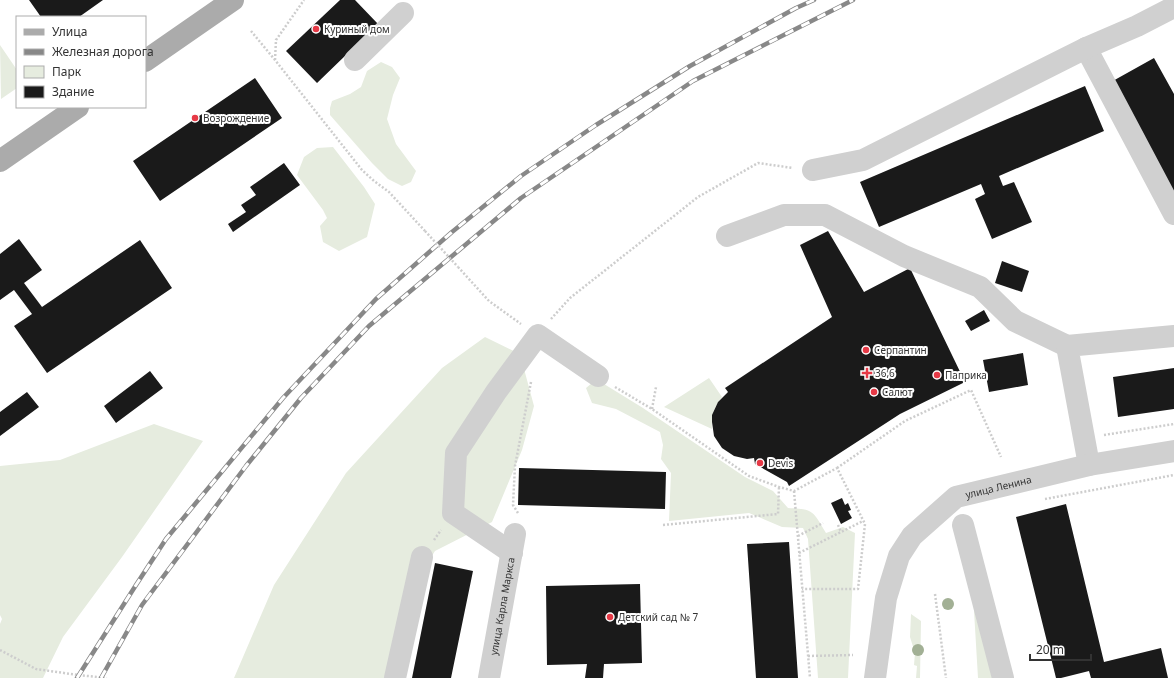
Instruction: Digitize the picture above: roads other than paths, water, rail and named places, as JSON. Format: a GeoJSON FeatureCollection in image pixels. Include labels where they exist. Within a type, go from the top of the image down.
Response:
{"type":"FeatureCollection","features":[{"type":"Feature","properties":{"kind":"main road"},"geometry":{"type":"LineString","coordinates":[[146,60],[233,0]]}},
{"type":"Feature","properties":{"kind":"main road"},"geometry":{"type":"LineString","coordinates":[[0,161],[77,108]]}},
{"type":"Feature","properties":{"kind":"street"},"geometry":{"type":"LineString","coordinates":[[813,170],[863,160],[1086,48],[1137,26],[1174,7]]}},
{"type":"Feature","properties":{"kind":"street"},"geometry":{"type":"LineString","coordinates":[[355,60],[403,13]]}},
{"type":"Feature","properties":{"kind":"street"},"geometry":{"type":"LineString","coordinates":[[1086,48],[1174,214]]}},
{"type":"Feature","properties":{"kind":"street"},"geometry":{"type":"LineString","coordinates":[[727,236],[784,215],[825,215],[904,256],[980,287],[1015,321],[1067,346],[1174,336]]}},
{"type":"Feature","properties":{"kind":"street","name":"улица Карла Маркса"},"geometry":{"type":"LineString","coordinates":[[489,678],[515,534],[453,513],[456,452],[496,392],[538,335],[598,376]]}},
{"type":"Feature","properties":{"kind":"street"},"geometry":{"type":"LineString","coordinates":[[1067,346],[1089,465]]}},
{"type":"Feature","properties":{"kind":"street","name":"улица Ленина"},"geometry":{"type":"LineString","coordinates":[[875,678],[886,598],[900,556],[912,536],[956,497],[1089,465],[1174,451]]}},
{"type":"Feature","properties":{"kind":"street"},"geometry":{"type":"LineString","coordinates":[[963,525],[1003,678]]}},
{"type":"Feature","properties":{"kind":"street"},"geometry":{"type":"LineString","coordinates":[[395,678],[422,557]]}},
{"type":"Feature","properties":{"kind":"railway"},"geometry":{"type":"LineString","coordinates":[[77,678],[166,539],[283,398],[376,299],[452,232],[521,176],[596,125],[690,66],[796,8],[814,0]]}},
{"type":"Feature","properties":{"kind":"railway"},"geometry":{"type":"LineString","coordinates":[[101,678],[142,605],[246,466],[301,398],[369,326],[521,198],[693,81],[853,0]]}},
{"type":"Feature","properties":{"kind":"place","name":"Куриный дом"},"geometry":{"type":"Point","coordinates":[316,29]}},
{"type":"Feature","properties":{"kind":"place","name":"Возрождение"},"geometry":{"type":"Point","coordinates":[195,118]}},
{"type":"Feature","properties":{"kind":"place","name":"Серпантин"},"geometry":{"type":"Point","coordinates":[866,350]}},
{"type":"Feature","properties":{"kind":"place","name":"36,6"},"geometry":{"type":"Point","coordinates":[867,373]}},
{"type":"Feature","properties":{"kind":"place","name":"Паприка"},"geometry":{"type":"Point","coordinates":[937,375]}},
{"type":"Feature","properties":{"kind":"place","name":"Салют"},"geometry":{"type":"Point","coordinates":[874,392]}},
{"type":"Feature","properties":{"kind":"place","name":"Devis"},"geometry":{"type":"Point","coordinates":[760,463]}},
{"type":"Feature","properties":{"kind":"place","name":"Детский сад № 7"},"geometry":{"type":"Point","coordinates":[610,617]}}]}
